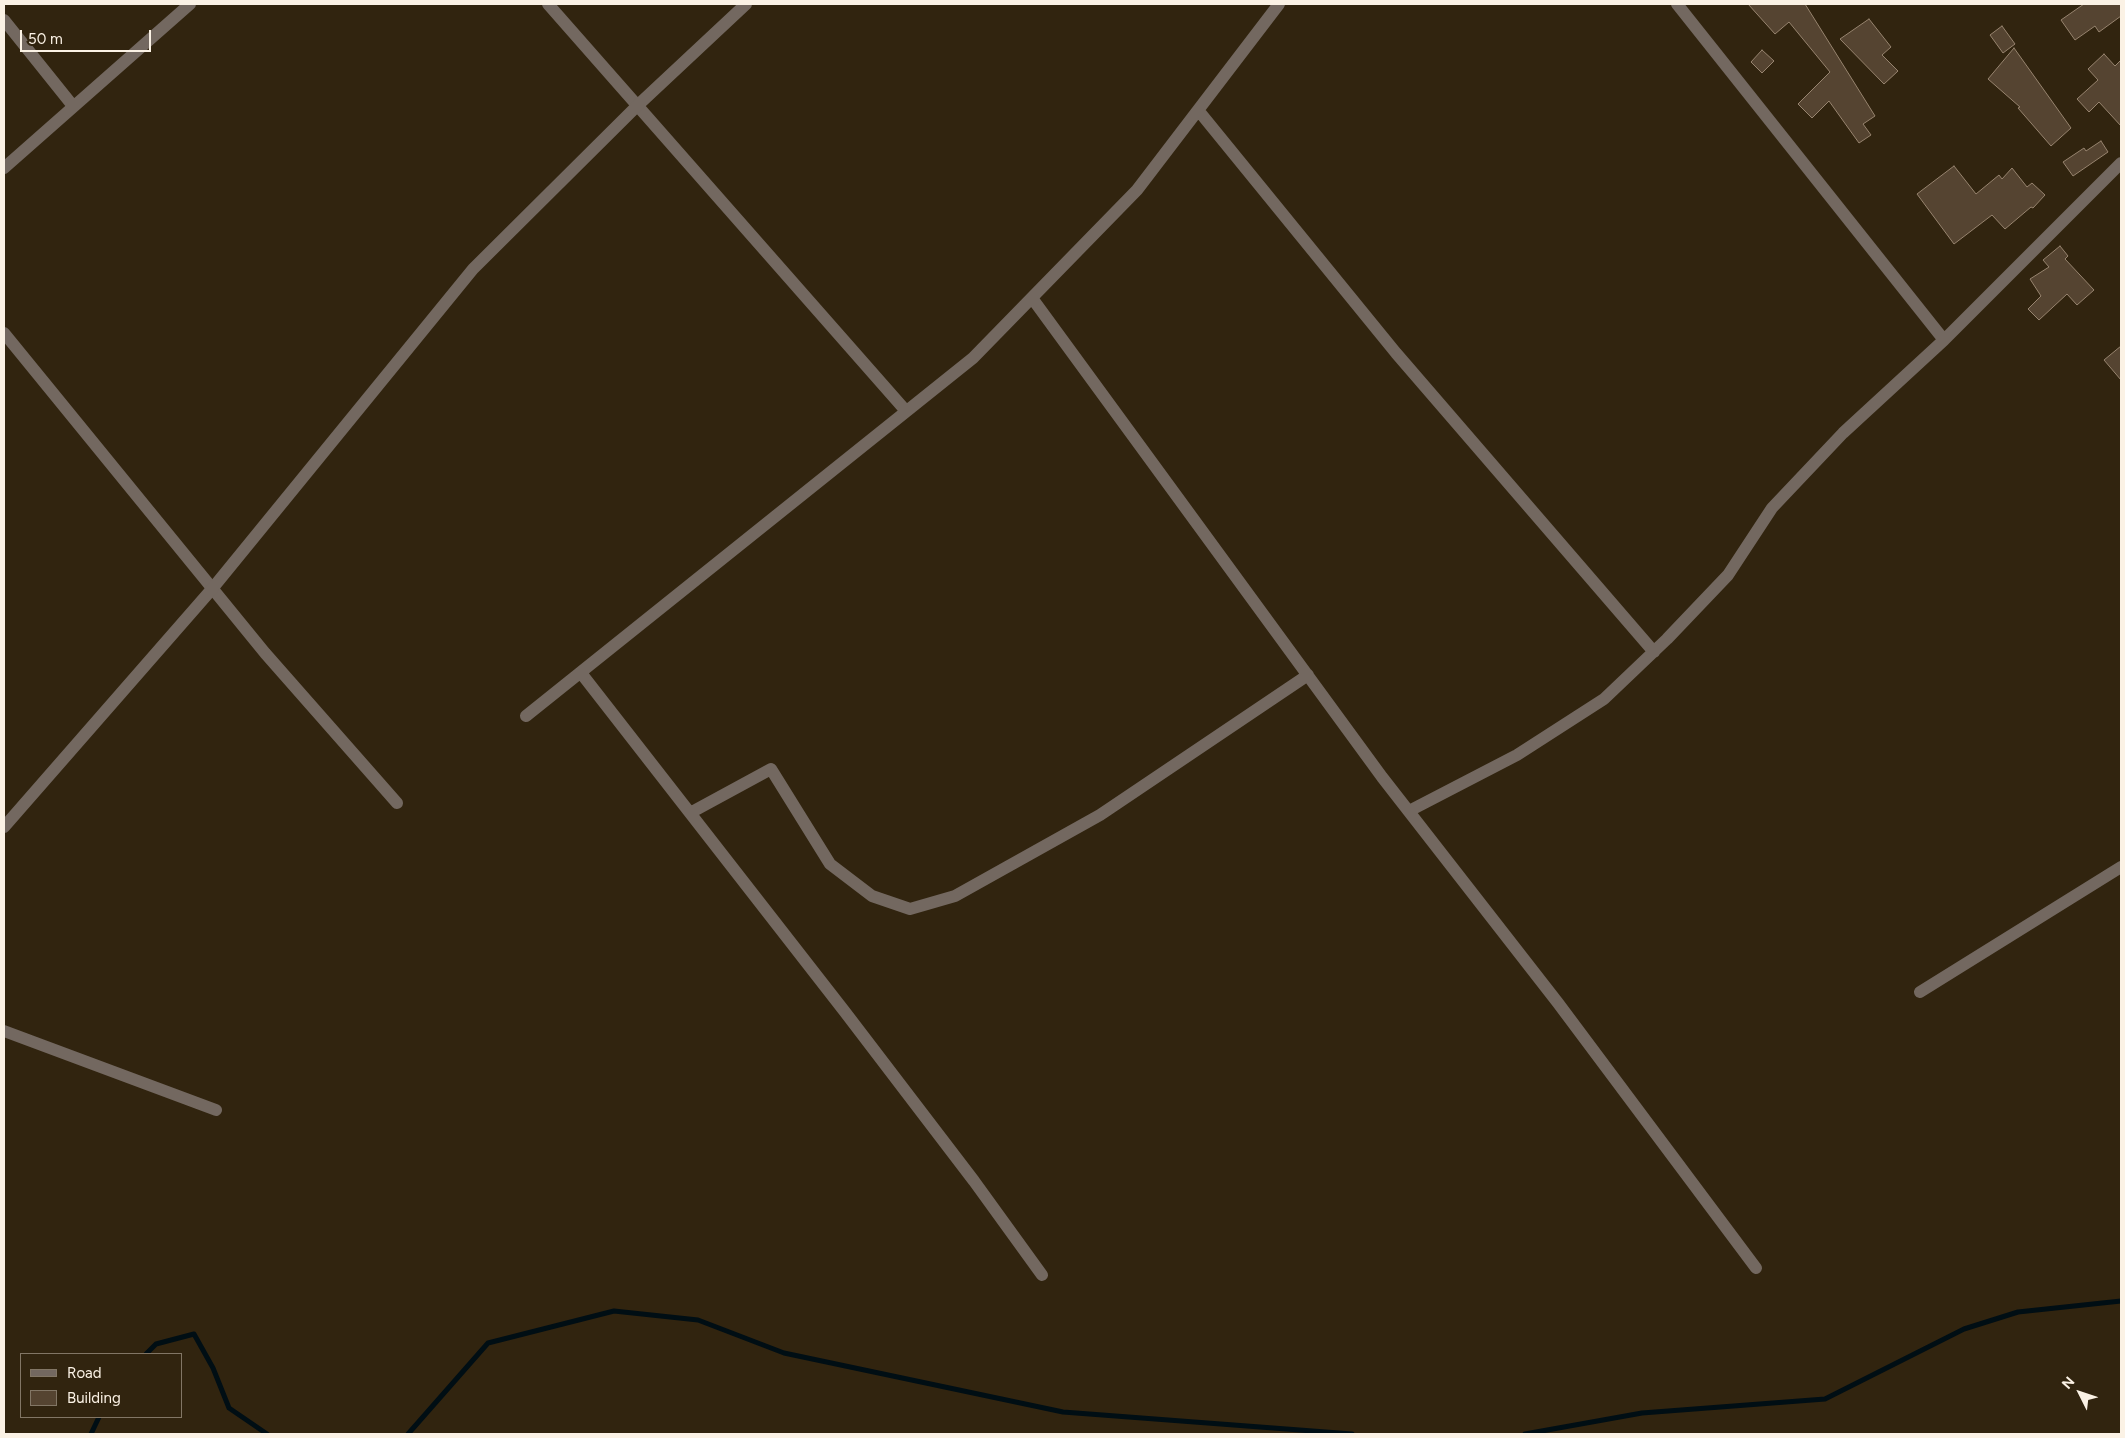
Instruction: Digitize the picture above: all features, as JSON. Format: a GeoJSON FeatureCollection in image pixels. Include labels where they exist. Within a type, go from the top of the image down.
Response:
{"type":"FeatureCollection","features":[{"type":"Feature","properties":{"kind":"street"},"geometry":{"type":"LineString","coordinates":[[4,168],[190,4]]}},
{"type":"Feature","properties":{"kind":"street"},"geometry":{"type":"LineString","coordinates":[[548,4],[906,412]]}},
{"type":"Feature","properties":{"kind":"street"},"geometry":{"type":"LineString","coordinates":[[4,827],[212,589],[473,269],[637,106],[746,4]]}},
{"type":"Feature","properties":{"kind":"street"},"geometry":{"type":"LineString","coordinates":[[526,716],[973,358],[1137,190],[1279,4]]}},
{"type":"Feature","properties":{"kind":"street"},"geometry":{"type":"LineString","coordinates":[[1678,4],[1944,340]]}},
{"type":"Feature","properties":{"kind":"street"},"geometry":{"type":"LineString","coordinates":[[4,20],[73,106]]}},
{"type":"Feature","properties":{"kind":"street"},"geometry":{"type":"LineString","coordinates":[[1198,110],[1396,353],[1654,652]]}},
{"type":"Feature","properties":{"kind":"street"},"geometry":{"type":"LineString","coordinates":[[1409,811],[1517,755],[1604,699],[1654,652],[1728,575],[1772,508],[1843,433],[1944,340],[2121,163]]}},
{"type":"Feature","properties":{"kind":"street"},"geometry":{"type":"LineString","coordinates":[[1032,298],[1409,811],[1558,1003],[1756,1268]]}},
{"type":"Feature","properties":{"kind":"street"},"geometry":{"type":"LineString","coordinates":[[4,333],[265,653],[397,803]]}},
{"type":"Feature","properties":{"kind":"street"},"geometry":{"type":"LineString","coordinates":[[580,673],[846,1012],[974,1181],[1042,1275]]}},
{"type":"Feature","properties":{"kind":"street"},"geometry":{"type":"LineString","coordinates":[[690,813],[771,769],[830,864],[872,896],[910,908],[955,896],[1100,814],[1308,674]]}},
{"type":"Feature","properties":{"kind":"street"},"geometry":{"type":"LineString","coordinates":[[1920,992],[2121,867]]}},
{"type":"Feature","properties":{"kind":"street"},"geometry":{"type":"LineString","coordinates":[[4,1032],[216,1110]]}},
{"type":"Feature","properties":{"kind":"building"},"geometry":{"type":"Polygon","coordinates":[[[1748,4],[1805,4],[1875,116],[1863,124],[1871,135],[1859,143],[1829,101],[1812,118],[1798,104],[1830,72],[1789,22],[1775,34],[1748,4]]]}},
{"type":"Feature","properties":{"kind":"building"},"geometry":{"type":"Polygon","coordinates":[[[2084,4],[2121,4],[2121,16],[2099,32],[2095,26],[2075,40],[2061,20],[2084,4]]]}},
{"type":"Feature","properties":{"kind":"building"},"geometry":{"type":"Polygon","coordinates":[[[1869,19],[1891,47],[1882,55],[1898,71],[1884,84],[1840,39],[1869,19]]]}},
{"type":"Feature","properties":{"kind":"building"},"geometry":{"type":"Polygon","coordinates":[[[2002,26],[2015,44],[2003,53],[1990,35],[2002,26]]]}},
{"type":"Feature","properties":{"kind":"building"},"geometry":{"type":"Polygon","coordinates":[[[2014,48],[2071,128],[2051,146],[2018,108],[2020,107],[1988,79],[2014,48]]]}},
{"type":"Feature","properties":{"kind":"building"},"geometry":{"type":"Polygon","coordinates":[[[1762,50],[1774,61],[1762,73],[1751,62],[1762,50]]]}},
{"type":"Feature","properties":{"kind":"building"},"geometry":{"type":"Polygon","coordinates":[[[2104,54],[2115,66],[2121,60],[2121,126],[2099,102],[2089,112],[2077,99],[2098,80],[2088,69],[2104,54]]]}},
{"type":"Feature","properties":{"kind":"building"},"geometry":{"type":"Polygon","coordinates":[[[2101,141],[2108,152],[2073,176],[2063,162],[2084,148],[2086,151],[2101,141]]]}},
{"type":"Feature","properties":{"kind":"building"},"geometry":{"type":"Polygon","coordinates":[[[1954,166],[1976,194],[1999,175],[2002,179],[2012,168],[2027,187],[2032,183],[2045,195],[2033,208],[2031,207],[2005,229],[1992,215],[1954,244],[1917,194],[1954,166]]]}},
{"type":"Feature","properties":{"kind":"building"},"geometry":{"type":"Polygon","coordinates":[[[2060,246],[2068,256],[2065,259],[2094,290],[2077,305],[2067,294],[2039,320],[2028,309],[2041,296],[2030,279],[2049,267],[2043,260],[2060,246]]]}},
{"type":"Feature","properties":{"kind":"building"},"geometry":{"type":"Polygon","coordinates":[[[2121,346],[2121,380],[2104,360],[2121,346]]]}},
{"type":"Feature","properties":{"kind":"waterway"},"geometry":{"type":"LineString","coordinates":[[1525,1434],[1642,1413],[1825,1399],[1964,1329],[2018,1312],[2121,1301]]}},
{"type":"Feature","properties":{"kind":"waterway"},"geometry":{"type":"LineString","coordinates":[[408,1434],[488,1343],[614,1311],[698,1320],[784,1353],[1063,1412],[1352,1434]]}},
{"type":"Feature","properties":{"kind":"waterway"},"geometry":{"type":"LineString","coordinates":[[147,1353],[156,1344],[194,1334],[213,1368],[229,1408],[267,1434]]}},
{"type":"Feature","properties":{"kind":"waterway"},"geometry":{"type":"LineString","coordinates":[[91,1434],[99,1418]]}}]}
